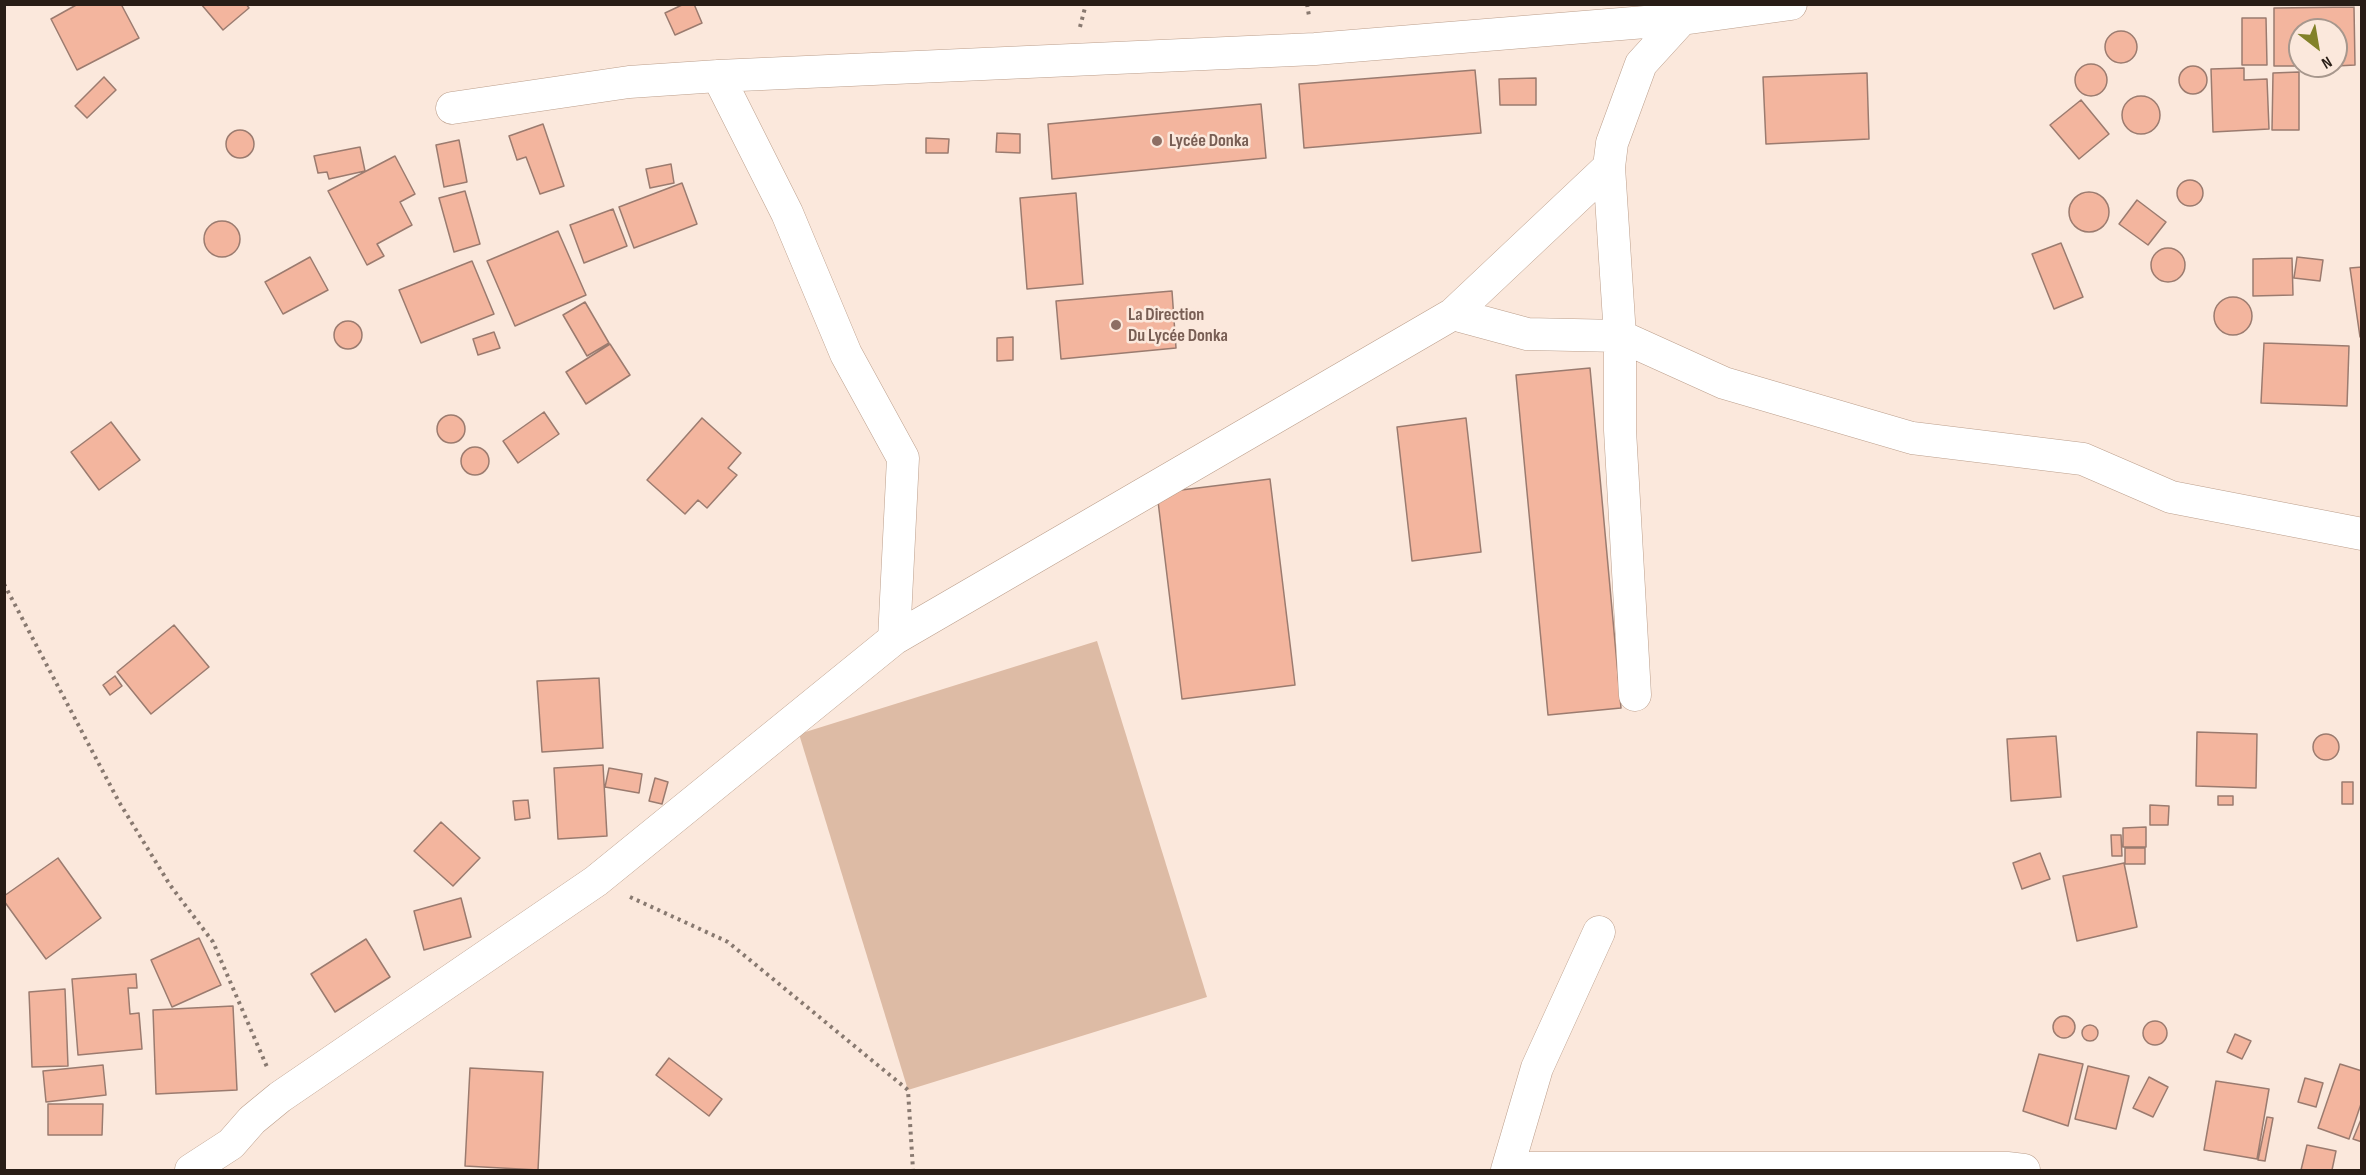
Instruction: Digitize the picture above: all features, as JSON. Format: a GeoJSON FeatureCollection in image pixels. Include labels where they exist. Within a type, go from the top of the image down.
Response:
{"type":"FeatureCollection","features":[{"type":"Feature","properties":{"kind":"street"},"geometry":{"type":"LineString","coordinates":[[452,108],[629,82],[1315,49],[1682,19],[1791,4]]}},
{"type":"Feature","properties":{"kind":"street"},"geometry":{"type":"LineString","coordinates":[[1635,694],[1620,430],[1620,336],[1609,167],[1612,142],[1641,64],[1682,19]]}},
{"type":"Feature","properties":{"kind":"street"},"geometry":{"type":"LineString","coordinates":[[718,76],[788,213],[846,354],[903,458],[894,639]]}},
{"type":"Feature","properties":{"kind":"street"},"geometry":{"type":"LineString","coordinates":[[191,1170],[231,1144],[252,1120],[280,1097],[596,881],[894,639],[1453,315],[1609,167]]}},
{"type":"Feature","properties":{"kind":"street"},"geometry":{"type":"LineString","coordinates":[[1453,315],[1527,334],[1620,336],[1724,383],[1912,438],[2083,459],[2170,497],[2361,534]]}},
{"type":"Feature","properties":{"kind":"street"},"geometry":{"type":"LineString","coordinates":[[1599,932],[1537,1068],[1508,1169],[2007,1168],[2024,1170]]}},
{"type":"Feature","properties":{"kind":"path"},"geometry":{"type":"LineString","coordinates":[[4,584],[119,802],[170,885],[213,942],[280,1097]]}},
{"type":"Feature","properties":{"kind":"path"},"geometry":{"type":"LineString","coordinates":[[596,881],[728,942],[908,1090],[913,1170]]}},
{"type":"Feature","properties":{"kind":"shaded area"},"geometry":{"type":"Polygon","coordinates":[[[1097,641],[1207,997],[908,1090],[799,734],[1097,641]]]}},
{"type":"Feature","properties":{"kind":"building"},"geometry":{"type":"Polygon","coordinates":[[[78,4],[121,4],[139,38],[77,70],[51,19],[78,4]]]}},
{"type":"Feature","properties":{"kind":"building"},"geometry":{"type":"Polygon","coordinates":[[[201,4],[246,4],[249,8],[223,30],[201,4]]]}},
{"type":"Feature","properties":{"kind":"building"},"geometry":{"type":"Polygon","coordinates":[[[684,4],[694,4],[702,23],[675,35],[665,13],[684,4]]]}},
{"type":"Feature","properties":{"kind":"building"},"geometry":{"type":"Polygon","coordinates":[[[2354,7],[2355,65],[2348,65],[2348,18],[2288,18],[2288,66],[2274,66],[2274,8],[2354,7]]]}},
{"type":"Feature","properties":{"kind":"building"},"geometry":{"type":"Polygon","coordinates":[[[2242,18],[2266,18],[2267,65],[2242,65],[2242,18]]]}},
{"type":"Feature","properties":{"kind":"building"},"geometry":{"type":"Polygon","coordinates":[[[2121,31],[2132,36],[2137,47],[2132,58],[2121,63],[2110,58],[2105,47],[2110,36],[2121,31]]]}},
{"type":"Feature","properties":{"kind":"building"},"geometry":{"type":"Polygon","coordinates":[[[2091,64],[2102,69],[2107,80],[2102,91],[2091,96],[2080,91],[2075,80],[2080,69],[2091,64]]]}},
{"type":"Feature","properties":{"kind":"building"},"geometry":{"type":"Polygon","coordinates":[[[2193,66],[2203,70],[2207,80],[2203,90],[2193,94],[2183,90],[2179,80],[2183,70],[2193,66]]]}},
{"type":"Feature","properties":{"kind":"building"},"geometry":{"type":"Polygon","coordinates":[[[2244,68],[2244,80],[2267,79],[2269,129],[2213,132],[2211,69],[2244,68]]]}},
{"type":"Feature","properties":{"kind":"building","name":"Lycée Donka"},"geometry":{"type":"Polygon","coordinates":[[[1475,70],[1481,133],[1304,148],[1299,84],[1475,70]]]}},
{"type":"Feature","properties":{"kind":"building"},"geometry":{"type":"Polygon","coordinates":[[[2288,72],[2288,78],[2299,78],[2299,130],[2272,130],[2273,73],[2288,72]]]}},
{"type":"Feature","properties":{"kind":"building"},"geometry":{"type":"Polygon","coordinates":[[[1867,73],[1869,139],[1766,144],[1763,77],[1867,73]]]}},
{"type":"Feature","properties":{"kind":"building"},"geometry":{"type":"Polygon","coordinates":[[[104,77],[116,90],[87,118],[75,106],[104,77]]]}},
{"type":"Feature","properties":{"kind":"building"},"geometry":{"type":"Polygon","coordinates":[[[1536,78],[1536,105],[1500,105],[1499,79],[1536,78]]]}},
{"type":"Feature","properties":{"kind":"building"},"geometry":{"type":"Polygon","coordinates":[[[2141,96],[2155,101],[2160,115],[2155,129],[2141,134],[2127,129],[2122,115],[2127,101],[2141,96]]]}},
{"type":"Feature","properties":{"kind":"building"},"geometry":{"type":"Polygon","coordinates":[[[2081,100],[2109,134],[2079,159],[2050,125],[2081,100]]]}},
{"type":"Feature","properties":{"kind":"building","name":"Lycée Donka"},"geometry":{"type":"Polygon","coordinates":[[[1261,104],[1266,158],[1052,179],[1048,124],[1261,104]]]}},
{"type":"Feature","properties":{"kind":"building"},"geometry":{"type":"Polygon","coordinates":[[[543,124],[564,186],[540,194],[526,157],[517,160],[509,136],[543,124]]]}},
{"type":"Feature","properties":{"kind":"building"},"geometry":{"type":"Polygon","coordinates":[[[240,130],[250,134],[254,144],[250,154],[240,158],[230,154],[226,144],[230,134],[240,130]]]}},
{"type":"Feature","properties":{"kind":"building"},"geometry":{"type":"Polygon","coordinates":[[[997,133],[1020,134],[1020,153],[996,152],[997,133]]]}},
{"type":"Feature","properties":{"kind":"building"},"geometry":{"type":"Polygon","coordinates":[[[926,138],[949,139],[948,153],[926,153],[926,138]]]}},
{"type":"Feature","properties":{"kind":"building"},"geometry":{"type":"Polygon","coordinates":[[[459,140],[467,182],[444,187],[436,145],[459,140]]]}},
{"type":"Feature","properties":{"kind":"building"},"geometry":{"type":"Polygon","coordinates":[[[360,147],[365,171],[329,179],[327,172],[318,173],[314,156],[360,147]]]}},
{"type":"Feature","properties":{"kind":"building"},"geometry":{"type":"Polygon","coordinates":[[[395,156],[415,194],[400,202],[412,225],[377,244],[384,256],[367,265],[328,191],[395,156]]]}},
{"type":"Feature","properties":{"kind":"building"},"geometry":{"type":"Polygon","coordinates":[[[671,164],[674,183],[650,188],[646,169],[671,164]]]}},
{"type":"Feature","properties":{"kind":"building"},"geometry":{"type":"Polygon","coordinates":[[[2190,180],[2199,184],[2203,193],[2199,202],[2190,206],[2181,202],[2177,193],[2181,184],[2190,180]]]}},
{"type":"Feature","properties":{"kind":"building"},"geometry":{"type":"Polygon","coordinates":[[[682,183],[697,224],[634,248],[619,207],[682,183]]]}},
{"type":"Feature","properties":{"kind":"building"},"geometry":{"type":"Polygon","coordinates":[[[465,191],[480,244],[454,252],[439,198],[465,191]]]}},
{"type":"Feature","properties":{"kind":"building"},"geometry":{"type":"Polygon","coordinates":[[[2089,192],[2103,198],[2109,212],[2103,226],[2089,232],[2075,226],[2069,212],[2075,198],[2089,192]]]}},
{"type":"Feature","properties":{"kind":"building"},"geometry":{"type":"Polygon","coordinates":[[[1076,193],[1083,284],[1027,289],[1020,198],[1076,193]]]}},
{"type":"Feature","properties":{"kind":"building"},"geometry":{"type":"Polygon","coordinates":[[[2137,200],[2166,222],[2148,245],[2119,224],[2137,200]]]}},
{"type":"Feature","properties":{"kind":"building"},"geometry":{"type":"Polygon","coordinates":[[[613,209],[627,246],[584,263],[570,225],[613,209]]]}},
{"type":"Feature","properties":{"kind":"building"},"geometry":{"type":"Polygon","coordinates":[[[222,221],[235,226],[240,239],[235,252],[222,257],[209,252],[204,239],[209,226],[222,221]]]}},
{"type":"Feature","properties":{"kind":"building"},"geometry":{"type":"Polygon","coordinates":[[[558,231],[586,295],[515,326],[487,261],[558,231]]]}},
{"type":"Feature","properties":{"kind":"building"},"geometry":{"type":"Polygon","coordinates":[[[2061,243],[2083,297],[2054,309],[2032,254],[2061,243]]]}},
{"type":"Feature","properties":{"kind":"building"},"geometry":{"type":"Polygon","coordinates":[[[2168,248],[2180,253],[2185,265],[2180,277],[2168,282],[2156,277],[2151,265],[2156,253],[2168,248]]]}},
{"type":"Feature","properties":{"kind":"building"},"geometry":{"type":"Polygon","coordinates":[[[310,257],[328,290],[283,314],[265,282],[310,257]]]}},
{"type":"Feature","properties":{"kind":"building"},"geometry":{"type":"Polygon","coordinates":[[[2297,257],[2323,260],[2320,281],[2294,278],[2297,257]]]}},
{"type":"Feature","properties":{"kind":"building"},"geometry":{"type":"Polygon","coordinates":[[[2292,258],[2293,295],[2253,296],[2253,259],[2292,258]]]}},
{"type":"Feature","properties":{"kind":"building"},"geometry":{"type":"Polygon","coordinates":[[[472,261],[494,314],[421,343],[399,290],[472,261]]]}},
{"type":"Feature","properties":{"kind":"building"},"geometry":{"type":"Polygon","coordinates":[[[2362,267],[2362,337],[2360,337],[2350,268],[2362,267]]]}},
{"type":"Feature","properties":{"kind":"building","name":"La Direction Du Lycée Donka"},"geometry":{"type":"Polygon","coordinates":[[[1172,291],[1176,348],[1061,359],[1056,301],[1172,291]]]}},
{"type":"Feature","properties":{"kind":"building"},"geometry":{"type":"Polygon","coordinates":[[[2233,297],[2247,302],[2252,316],[2247,330],[2233,335],[2219,330],[2214,316],[2219,302],[2233,297]]]}},
{"type":"Feature","properties":{"kind":"building"},"geometry":{"type":"Polygon","coordinates":[[[585,302],[609,343],[587,356],[563,315],[585,302]]]}},
{"type":"Feature","properties":{"kind":"building"},"geometry":{"type":"Polygon","coordinates":[[[348,321],[358,325],[362,335],[358,345],[348,349],[338,345],[334,335],[338,325],[348,321]]]}},
{"type":"Feature","properties":{"kind":"building"},"geometry":{"type":"Polygon","coordinates":[[[494,332],[500,348],[478,355],[473,339],[494,332]]]}},
{"type":"Feature","properties":{"kind":"building"},"geometry":{"type":"Polygon","coordinates":[[[1013,337],[1013,360],[997,361],[997,338],[1013,337]]]}},
{"type":"Feature","properties":{"kind":"building"},"geometry":{"type":"Polygon","coordinates":[[[2264,343],[2349,346],[2347,406],[2261,403],[2264,343]]]}},
{"type":"Feature","properties":{"kind":"building"},"geometry":{"type":"Polygon","coordinates":[[[610,344],[630,375],[586,404],[566,372],[610,344]]]}},
{"type":"Feature","properties":{"kind":"building"},"geometry":{"type":"Polygon","coordinates":[[[1590,368],[1621,708],[1548,715],[1516,375],[1590,368]]]}},
{"type":"Feature","properties":{"kind":"building"},"geometry":{"type":"Polygon","coordinates":[[[544,412],[559,434],[518,463],[503,441],[544,412]]]}},
{"type":"Feature","properties":{"kind":"building"},"geometry":{"type":"Polygon","coordinates":[[[451,415],[461,419],[465,429],[461,439],[451,443],[441,439],[437,429],[441,419],[451,415]]]}},
{"type":"Feature","properties":{"kind":"building"},"geometry":{"type":"Polygon","coordinates":[[[702,418],[741,453],[728,468],[737,475],[707,508],[698,500],[685,514],[647,480],[702,418]]]}},
{"type":"Feature","properties":{"kind":"building"},"geometry":{"type":"Polygon","coordinates":[[[1466,418],[1481,552],[1412,561],[1397,427],[1466,418]]]}},
{"type":"Feature","properties":{"kind":"building"},"geometry":{"type":"Polygon","coordinates":[[[111,422],[140,460],[99,490],[71,452],[111,422]]]}},
{"type":"Feature","properties":{"kind":"building"},"geometry":{"type":"Polygon","coordinates":[[[475,447],[485,451],[489,461],[485,471],[475,475],[465,471],[461,461],[465,451],[475,447]]]}},
{"type":"Feature","properties":{"kind":"building"},"geometry":{"type":"Polygon","coordinates":[[[1270,479],[1295,685],[1182,699],[1157,493],[1270,479]]]}},
{"type":"Feature","properties":{"kind":"building"},"geometry":{"type":"Polygon","coordinates":[[[174,625],[209,667],[151,714],[117,672],[174,625]]]}},
{"type":"Feature","properties":{"kind":"building"},"geometry":{"type":"Polygon","coordinates":[[[115,676],[122,686],[110,695],[103,685],[115,676]]]}},
{"type":"Feature","properties":{"kind":"building"},"geometry":{"type":"Polygon","coordinates":[[[599,678],[603,748],[542,752],[537,681],[599,678]]]}},
{"type":"Feature","properties":{"kind":"building"},"geometry":{"type":"Polygon","coordinates":[[[2197,732],[2257,734],[2256,788],[2196,786],[2197,732]]]}},
{"type":"Feature","properties":{"kind":"building"},"geometry":{"type":"Polygon","coordinates":[[[2326,734],[2335,738],[2339,747],[2335,756],[2326,760],[2317,756],[2313,747],[2317,738],[2326,734]]]}},
{"type":"Feature","properties":{"kind":"building"},"geometry":{"type":"Polygon","coordinates":[[[2056,736],[2061,797],[2011,801],[2007,739],[2056,736]]]}},
{"type":"Feature","properties":{"kind":"building"},"geometry":{"type":"Polygon","coordinates":[[[603,765],[607,836],[558,839],[554,768],[603,765]]]}},
{"type":"Feature","properties":{"kind":"building"},"geometry":{"type":"Polygon","coordinates":[[[609,768],[642,774],[639,793],[605,787],[609,768]]]}},
{"type":"Feature","properties":{"kind":"building"},"geometry":{"type":"Polygon","coordinates":[[[655,778],[668,782],[662,804],[649,801],[655,778]]]}},
{"type":"Feature","properties":{"kind":"building"},"geometry":{"type":"Polygon","coordinates":[[[2342,782],[2353,782],[2353,804],[2342,804],[2342,782]]]}},
{"type":"Feature","properties":{"kind":"building"},"geometry":{"type":"Polygon","coordinates":[[[2218,796],[2233,796],[2233,805],[2218,805],[2218,796]]]}},
{"type":"Feature","properties":{"kind":"building"},"geometry":{"type":"Polygon","coordinates":[[[528,800],[530,818],[515,820],[513,801],[528,800]]]}},
{"type":"Feature","properties":{"kind":"building"},"geometry":{"type":"Polygon","coordinates":[[[2150,805],[2169,806],[2168,825],[2150,825],[2150,805]]]}},
{"type":"Feature","properties":{"kind":"building"},"geometry":{"type":"Polygon","coordinates":[[[441,822],[480,858],[453,886],[414,851],[441,822]]]}},
{"type":"Feature","properties":{"kind":"building"},"geometry":{"type":"Polygon","coordinates":[[[2146,827],[2146,847],[2123,847],[2123,828],[2146,827]]]}},
{"type":"Feature","properties":{"kind":"building"},"geometry":{"type":"Polygon","coordinates":[[[2111,835],[2121,835],[2122,856],[2112,856],[2111,835]]]}},
{"type":"Feature","properties":{"kind":"building"},"geometry":{"type":"Polygon","coordinates":[[[2125,848],[2145,848],[2145,864],[2125,864],[2125,848]]]}},
{"type":"Feature","properties":{"kind":"building"},"geometry":{"type":"Polygon","coordinates":[[[2040,853],[2050,879],[2022,889],[2013,863],[2040,853]]]}},
{"type":"Feature","properties":{"kind":"building"},"geometry":{"type":"Polygon","coordinates":[[[58,858],[101,918],[46,959],[4,901],[4,896],[58,858]]]}},
{"type":"Feature","properties":{"kind":"building"},"geometry":{"type":"Polygon","coordinates":[[[2124,863],[2137,927],[2077,941],[2063,876],[2124,863]]]}},
{"type":"Feature","properties":{"kind":"building"},"geometry":{"type":"Polygon","coordinates":[[[461,898],[471,937],[424,950],[414,911],[461,898]]]}},
{"type":"Feature","properties":{"kind":"building"},"geometry":{"type":"Polygon","coordinates":[[[199,938],[221,985],[172,1007],[151,960],[199,938]]]}},
{"type":"Feature","properties":{"kind":"building"},"geometry":{"type":"Polygon","coordinates":[[[366,939],[390,977],[335,1012],[311,974],[366,939]]]}},
{"type":"Feature","properties":{"kind":"building"},"geometry":{"type":"Polygon","coordinates":[[[136,974],[137,988],[128,988],[130,1014],[139,1013],[142,1049],[78,1055],[72,979],[136,974]]]}},
{"type":"Feature","properties":{"kind":"building"},"geometry":{"type":"Polygon","coordinates":[[[65,989],[68,1066],[32,1067],[29,992],[65,989]]]}},
{"type":"Feature","properties":{"kind":"building"},"geometry":{"type":"Polygon","coordinates":[[[233,1006],[237,1090],[156,1094],[153,1010],[233,1006]]]}},
{"type":"Feature","properties":{"kind":"building"},"geometry":{"type":"Polygon","coordinates":[[[2064,1016],[2072,1019],[2075,1027],[2072,1035],[2064,1038],[2056,1035],[2053,1027],[2056,1019],[2064,1016]]]}},
{"type":"Feature","properties":{"kind":"building"},"geometry":{"type":"Polygon","coordinates":[[[2155,1021],[2164,1024],[2167,1033],[2164,1042],[2155,1045],[2146,1042],[2143,1033],[2146,1024],[2155,1021]]]}},
{"type":"Feature","properties":{"kind":"building"},"geometry":{"type":"Polygon","coordinates":[[[2090,1025],[2096,1027],[2098,1033],[2096,1039],[2090,1041],[2084,1039],[2082,1033],[2084,1027],[2090,1025]]]}},
{"type":"Feature","properties":{"kind":"building"},"geometry":{"type":"Polygon","coordinates":[[[2235,1034],[2251,1041],[2242,1059],[2227,1052],[2235,1034]]]}},
{"type":"Feature","properties":{"kind":"building"},"geometry":{"type":"Polygon","coordinates":[[[2039,1054],[2083,1064],[2068,1126],[2023,1111],[2039,1054]]]}},
{"type":"Feature","properties":{"kind":"building"},"geometry":{"type":"Polygon","coordinates":[[[669,1058],[722,1099],[709,1116],[656,1075],[669,1058]]]}},
{"type":"Feature","properties":{"kind":"building"},"geometry":{"type":"Polygon","coordinates":[[[2340,1064],[2362,1071],[2362,1101],[2349,1139],[2318,1128],[2340,1064]]]}},
{"type":"Feature","properties":{"kind":"building"},"geometry":{"type":"Polygon","coordinates":[[[103,1065],[106,1095],[46,1102],[43,1071],[103,1065]]]}},
{"type":"Feature","properties":{"kind":"building"},"geometry":{"type":"Polygon","coordinates":[[[2088,1066],[2129,1076],[2116,1129],[2075,1119],[2088,1066]]]}},
{"type":"Feature","properties":{"kind":"building"},"geometry":{"type":"Polygon","coordinates":[[[470,1068],[543,1072],[538,1170],[465,1166],[470,1068]]]}},
{"type":"Feature","properties":{"kind":"building"},"geometry":{"type":"Polygon","coordinates":[[[2149,1077],[2168,1087],[2153,1117],[2133,1108],[2149,1077]]]}},
{"type":"Feature","properties":{"kind":"building"},"geometry":{"type":"Polygon","coordinates":[[[2305,1078],[2323,1083],[2316,1107],[2298,1102],[2305,1078]]]}},
{"type":"Feature","properties":{"kind":"building"},"geometry":{"type":"Polygon","coordinates":[[[2216,1081],[2269,1089],[2257,1159],[2204,1150],[2216,1081]]]}},
{"type":"Feature","properties":{"kind":"building"},"geometry":{"type":"Polygon","coordinates":[[[48,1104],[103,1104],[102,1135],[48,1135],[48,1104]]]}},
{"type":"Feature","properties":{"kind":"building"},"geometry":{"type":"Polygon","coordinates":[[[2267,1117],[2273,1118],[2265,1161],[2258,1160],[2267,1117]]]}},
{"type":"Feature","properties":{"kind":"building"},"geometry":{"type":"Polygon","coordinates":[[[2362,1117],[2362,1142],[2353,1139],[2362,1117]]]}},
{"type":"Feature","properties":{"kind":"building"},"geometry":{"type":"Polygon","coordinates":[[[2307,1145],[2336,1151],[2332,1170],[2301,1170],[2307,1145]]]}},
{"type":"Feature","properties":{"kind":"place","name":"Lycée Donka"},"geometry":{"type":"Point","coordinates":[1157,141]}},
{"type":"Feature","properties":{"kind":"place","name":"La Direction Du Lycée Donka"},"geometry":{"type":"Point","coordinates":[1116,325]}}]}
